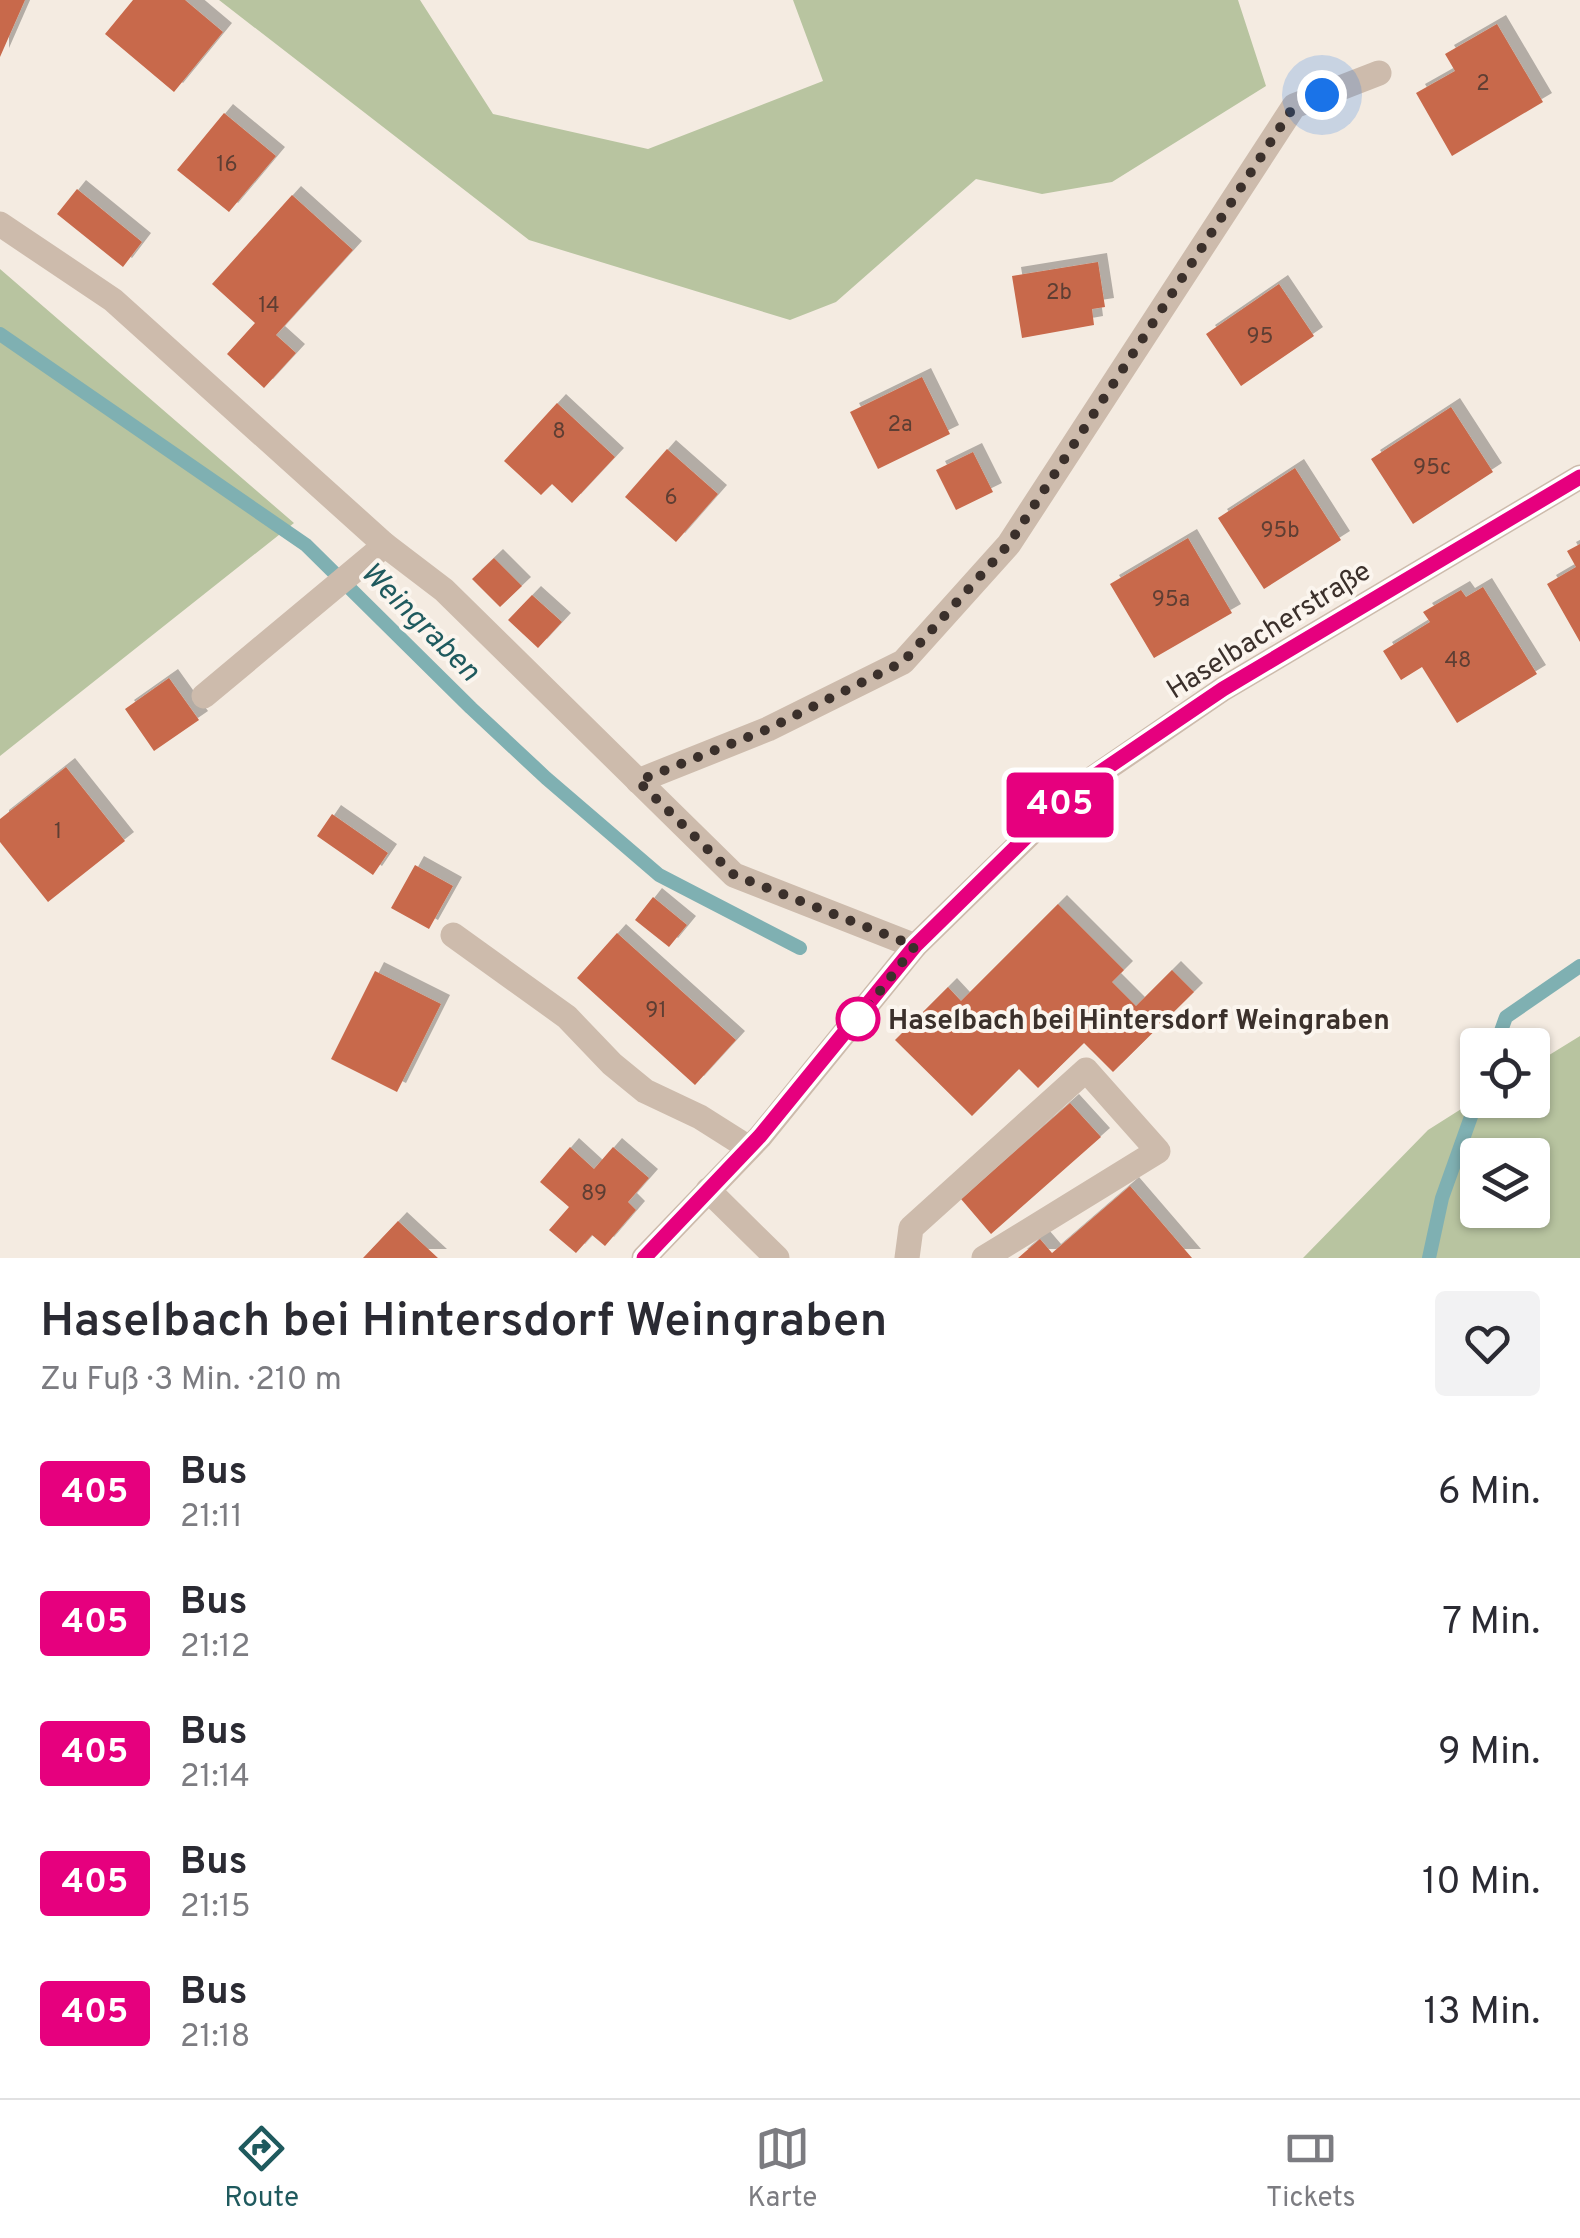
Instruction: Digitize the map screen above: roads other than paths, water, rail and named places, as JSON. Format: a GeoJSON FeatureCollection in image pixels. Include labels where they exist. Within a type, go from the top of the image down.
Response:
{"type":"FeatureCollection","features":[{"type":"Feature","properties":{"kind":"street"},"geometry":{"type":"LineString","coordinates":[[638,781],[768,729],[903,662],[1009,544],[1294,106],[1379,73]]}},
{"type":"Feature","properties":{"kind":"street"},"geometry":{"type":"LineString","coordinates":[[0,224],[114,300],[385,545],[444,590],[734,875],[915,946]]}},
{"type":"Feature","properties":{"kind":"street","name":"Haselbacherstraße"},"geometry":{"type":"LineString","coordinates":[[644,1258],[749,1148],[915,946],[1074,790],[1223,689],[1580,477]]}},
{"type":"Feature","properties":{"kind":"street"},"geometry":{"type":"LineString","coordinates":[[204,696],[385,545]]}},
{"type":"Feature","properties":{"kind":"street"},"geometry":{"type":"LineString","coordinates":[[453,935],[568,1018],[612,1064],[646,1091],[700,1117],[749,1148]]}},
{"type":"Feature","properties":{"kind":"street"},"geometry":{"type":"LineString","coordinates":[[907,1258],[911,1228],[1086,1070],[1158,1151],[984,1258]]}},
{"type":"Feature","properties":{"kind":"street"},"geometry":{"type":"LineString","coordinates":[[708,1190],[777,1258]]}},
{"type":"Feature","properties":{"kind":"waterway","name":"Weingraben"},"geometry":{"type":"LineString","coordinates":[[0,334],[306,545],[471,708],[659,875],[800,948]]}},
{"type":"Feature","properties":{"kind":"waterway"},"geometry":{"type":"LineString","coordinates":[[1502,1028],[1506,1017],[1580,966]]}},
{"type":"Feature","properties":{"kind":"waterway"},"geometry":{"type":"LineString","coordinates":[[1429,1258],[1442,1198],[1471,1118]]}},
{"type":"Feature","properties":{"kind":"place","name":"Haselbach bei Hintersdorf Weingraben"},"geometry":{"type":"Point","coordinates":[858,1019]}}]}
